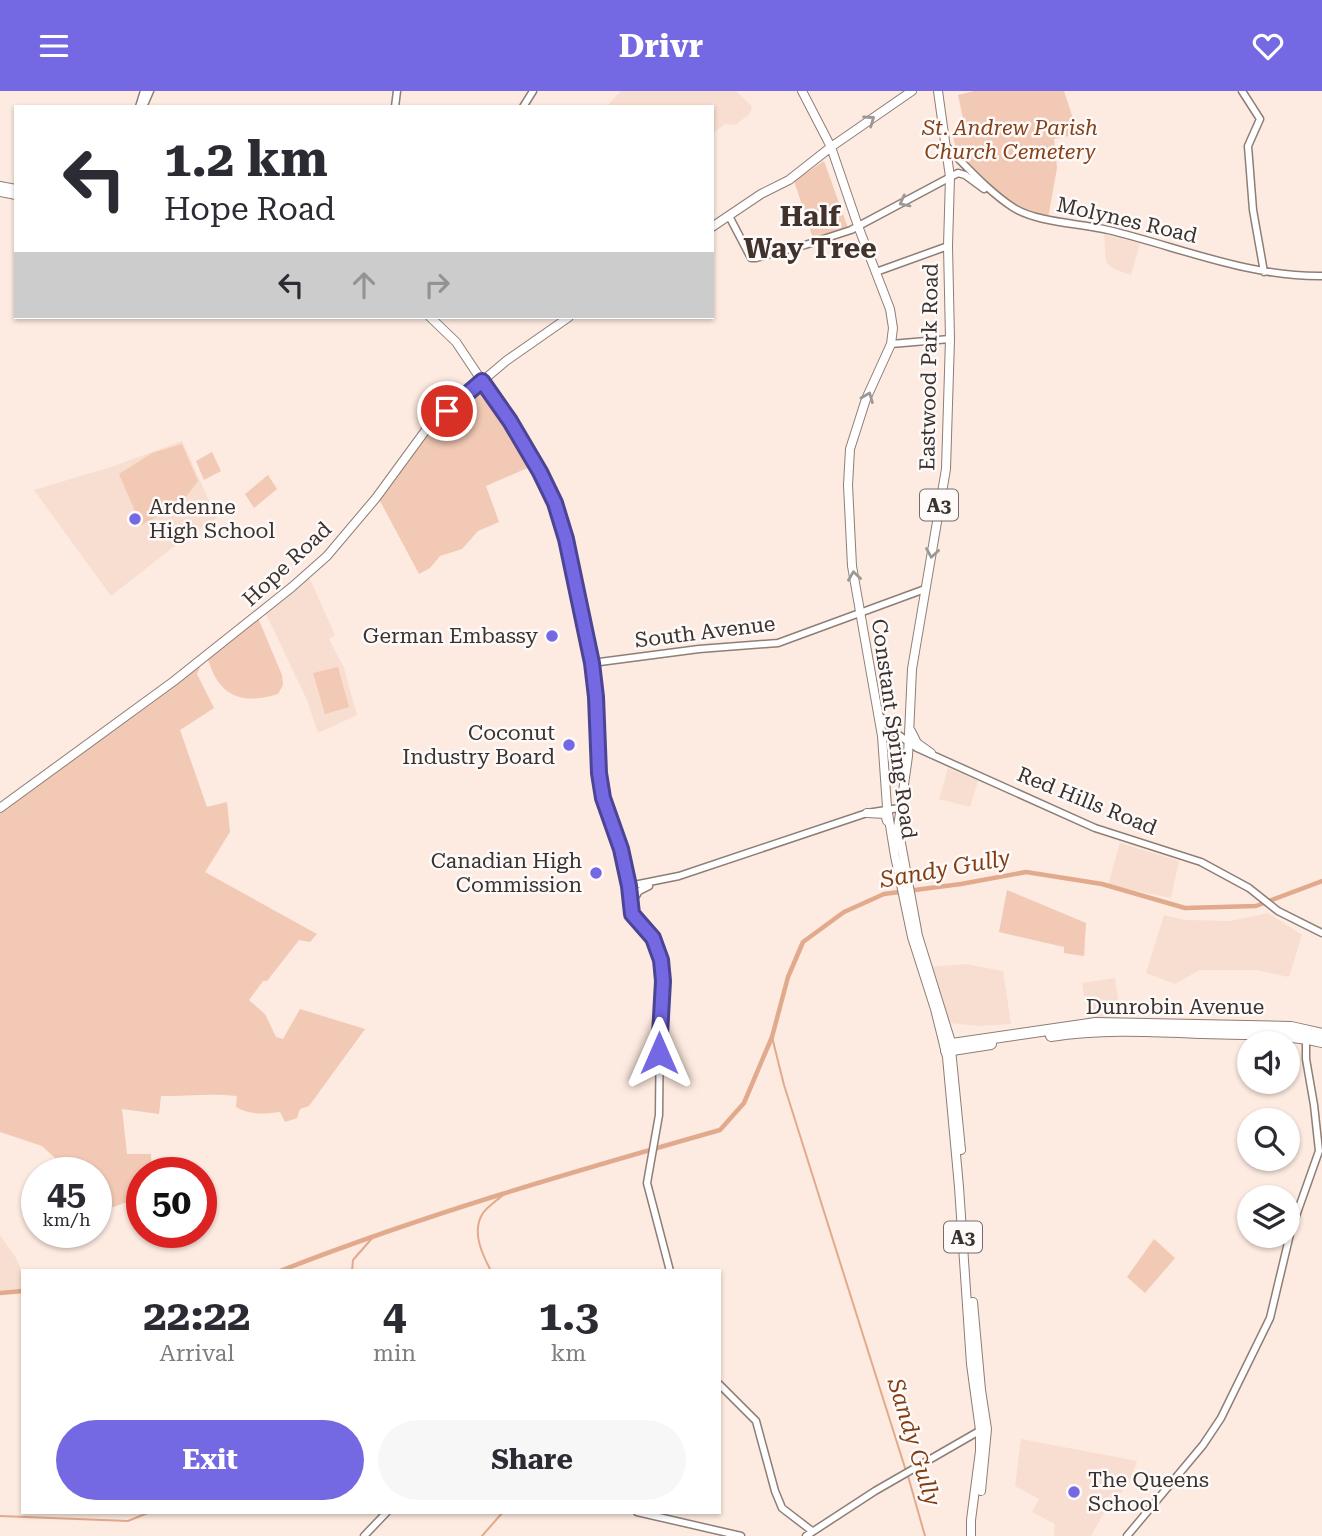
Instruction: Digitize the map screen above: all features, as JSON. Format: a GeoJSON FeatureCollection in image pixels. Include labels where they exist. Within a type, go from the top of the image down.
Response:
{"type":"FeatureCollection","features":[{"type":"Feature","properties":{"kind":"highway","name":"Dunrobin Avenue"},"geometry":{"type":"LineString","coordinates":[[948,1047],[1097,1030],[1322,1034]]}},
{"type":"Feature","properties":{"kind":"highway","name":"Dunrobin Avenue"},"geometry":{"type":"LineString","coordinates":[[1306,1034],[1322,1042]]}},
{"type":"Feature","properties":{"kind":"main road","name":"Constant Spring Road"},"geometry":{"type":"LineString","coordinates":[[802,91],[831,147],[890,309],[893,328],[891,344],[866,399],[852,440],[848,462],[852,566],[879,715],[894,851],[905,884]]}},
{"type":"Feature","properties":{"kind":"main road"},"geometry":{"type":"LineString","coordinates":[[1242,91],[1259,119],[1248,146],[1253,210],[1265,272]]}},
{"type":"Feature","properties":{"kind":"main road"},"geometry":{"type":"LineString","coordinates":[[714,226],[761,194],[789,180],[831,147],[912,92]]}},
{"type":"Feature","properties":{"kind":"main road","name":"Eastwood Park Road"},"geometry":{"type":"LineString","coordinates":[[899,808],[908,756],[912,669],[946,468],[950,339],[950,177],[936,93]]}},
{"type":"Feature","properties":{"kind":"main road","name":"Molynes Road"},"geometry":{"type":"LineString","coordinates":[[946,147],[986,186],[1015,208],[1056,221],[1136,237],[1238,267],[1322,276]]}},
{"type":"Feature","properties":{"kind":"main road"},"geometry":{"type":"LineString","coordinates":[[729,216],[751,258],[804,245],[858,226],[958,173],[963,173],[1015,208]]}},
{"type":"Feature","properties":{"kind":"main road"},"geometry":{"type":"LineString","coordinates":[[876,272],[948,247]]}},
{"type":"Feature","properties":{"kind":"main road"},"geometry":{"type":"LineString","coordinates":[[432,319],[456,342],[517,433],[555,503],[571,561],[592,663],[603,798],[621,849],[634,919],[653,938],[661,960],[663,981],[659,1115],[647,1183],[669,1269]]}},
{"type":"Feature","properties":{"kind":"main road","name":"Hope Road"},"geometry":{"type":"LineString","coordinates":[[0,808],[174,681],[327,556],[376,498],[428,427],[482,381],[566,319]]}},
{"type":"Feature","properties":{"kind":"main road"},"geometry":{"type":"LineString","coordinates":[[891,344],[950,339]]}},
{"type":"Feature","properties":{"kind":"main road","name":"South Avenue"},"geometry":{"type":"LineString","coordinates":[[592,663],[699,649],[778,643],[925,589]]}},
{"type":"Feature","properties":{"kind":"main road"},"geometry":{"type":"LineString","coordinates":[[909,714],[916,743],[931,753]]}},
{"type":"Feature","properties":{"kind":"main road","name":"Red Hills Road"},"geometry":{"type":"LineString","coordinates":[[879,715],[892,731],[917,748],[1095,828],[1201,862],[1265,899],[1278,911],[1322,933]]}},
{"type":"Feature","properties":{"kind":"main road"},"geometry":{"type":"LineString","coordinates":[[908,756],[913,751],[931,753]]}},
{"type":"Feature","properties":{"kind":"main road","name":"Constant Spring Road"},"geometry":{"type":"LineString","coordinates":[[899,808],[899,839],[909,904],[940,1002],[948,1047],[983,1429],[973,1536]]}},
{"type":"Feature","properties":{"kind":"main road"},"geometry":{"type":"LineString","coordinates":[[629,886],[679,876],[867,813],[899,808]]}},
{"type":"Feature","properties":{"kind":"main road"},"geometry":{"type":"LineString","coordinates":[[867,813],[885,814],[894,851]]}},
{"type":"Feature","properties":{"kind":"main road"},"geometry":{"type":"LineString","coordinates":[[631,905],[641,889],[672,882],[679,876]]}},
{"type":"Feature","properties":{"kind":"main road"},"geometry":{"type":"LineString","coordinates":[[1127,1536],[1203,1445],[1221,1418],[1270,1318],[1291,1230],[1319,1151],[1306,1059],[1306,1034]]}},
{"type":"Feature","properties":{"kind":"main road"},"geometry":{"type":"LineString","coordinates":[[721,1386],[756,1421],[782,1508],[809,1533],[983,1429]]}},
{"type":"Feature","properties":{"kind":"main road"},"geometry":{"type":"LineString","coordinates":[[364,1536],[385,1514]]}},
{"type":"Feature","properties":{"kind":"main road"},"geometry":{"type":"LineString","coordinates":[[646,1514],[741,1536]]}},
{"type":"Feature","properties":{"kind":"shaded area"},"geometry":{"type":"Polygon","coordinates":[[[621,91],[736,91],[752,106],[750,114],[735,125],[725,124],[714,132],[714,105],[608,105],[621,91]]]}},
{"type":"Feature","properties":{"kind":"shaded area"},"geometry":{"type":"Polygon","coordinates":[[[1104,234],[1140,244],[1131,275],[1114,269],[1106,262],[1104,234]]]}},
{"type":"Feature","properties":{"kind":"shaded area","name":"Ardenne High School"},"geometry":{"type":"Polygon","coordinates":[[[182,441],[217,518],[181,541],[111,596],[34,490],[114,466],[182,441]]]}},
{"type":"Feature","properties":{"kind":"shaded area"},"geometry":{"type":"Polygon","coordinates":[[[309,577],[335,635],[329,639],[344,668],[357,715],[318,733],[307,700],[265,612],[309,577]]]}},
{"type":"Feature","properties":{"kind":"shaded area"},"geometry":{"type":"Polygon","coordinates":[[[948,768],[978,781],[970,807],[939,799],[948,768]]]}},
{"type":"Feature","properties":{"kind":"shaded area"},"geometry":{"type":"Polygon","coordinates":[[[1120,843],[1179,861],[1171,898],[1108,885],[1120,843]]]}},
{"type":"Feature","properties":{"kind":"shaded area"},"geometry":{"type":"Polygon","coordinates":[[[1268,913],[1302,935],[1289,977],[1256,970],[1200,970],[1175,984],[1146,973],[1164,915],[1186,920],[1230,921],[1268,913]]]}},
{"type":"Feature","properties":{"kind":"shaded area"},"geometry":{"type":"Polygon","coordinates":[[[966,964],[1003,971],[1011,1024],[978,1026],[949,1023],[930,967],[966,964]]]}},
{"type":"Feature","properties":{"kind":"shaded area"},"geometry":{"type":"Polygon","coordinates":[[[1115,978],[1121,1021],[1088,1020],[1082,983],[1115,978]]]}},
{"type":"Feature","properties":{"kind":"shaded area"},"geometry":{"type":"Polygon","coordinates":[[[0,1235],[21,1269],[21,1289],[0,1291],[0,1235]]]}},
{"type":"Feature","properties":{"kind":"shaded area","name":"The Queens School"},"geometry":{"type":"Polygon","coordinates":[[[1021,1439],[1137,1461],[1129,1483],[1104,1513],[1091,1536],[1054,1536],[1055,1524],[1032,1512],[1039,1499],[1015,1486],[1021,1439]]]}},
{"type":"Feature","properties":{"kind":"green space","name":"St. Andrew Parish Church Cemetery"},"geometry":{"type":"Polygon","coordinates":[[[974,91],[1064,91],[1078,134],[1054,139],[1057,168],[1048,218],[1008,201],[957,155],[953,135],[966,132],[958,95],[974,91]]]}},
{"type":"Feature","properties":{"kind":"green space"},"geometry":{"type":"Polygon","coordinates":[[[824,161],[848,228],[813,238],[794,181],[824,161]]]}},
{"type":"Feature","properties":{"kind":"green space"},"geometry":{"type":"Polygon","coordinates":[[[480,390],[484,391],[532,466],[486,486],[499,522],[478,531],[462,549],[440,556],[430,568],[419,574],[379,499],[426,433],[480,390]]]}},
{"type":"Feature","properties":{"kind":"green space"},"geometry":{"type":"Polygon","coordinates":[[[182,444],[198,481],[180,505],[141,525],[119,474],[152,453],[182,444]]]}},
{"type":"Feature","properties":{"kind":"green space"},"geometry":{"type":"Polygon","coordinates":[[[212,452],[221,471],[204,480],[196,461],[212,452]]]}},
{"type":"Feature","properties":{"kind":"green space"},"geometry":{"type":"Polygon","coordinates":[[[268,475],[277,489],[254,508],[245,494],[268,475]]]}},
{"type":"Feature","properties":{"kind":"green space"},"geometry":{"type":"Polygon","coordinates":[[[258,618],[282,675],[283,685],[278,694],[253,699],[243,698],[225,690],[208,659],[258,618]]]}},
{"type":"Feature","properties":{"kind":"green space"},"geometry":{"type":"Polygon","coordinates":[[[201,665],[197,674],[214,708],[180,730],[207,807],[227,802],[230,832],[205,872],[317,934],[310,942],[299,940],[249,1000],[265,1014],[276,1037],[283,1039],[300,1009],[365,1029],[309,1106],[300,1109],[297,1118],[285,1122],[280,1112],[258,1113],[241,1110],[236,1107],[237,1096],[228,1095],[161,1096],[159,1114],[122,1109],[127,1154],[151,1154],[151,1157],[126,1157],[126,1202],[112,1207],[112,1157],[54,1157],[42,1146],[0,1132],[0,813],[111,729],[142,711],[201,665]]]}},
{"type":"Feature","properties":{"kind":"green space"},"geometry":{"type":"Polygon","coordinates":[[[338,667],[349,707],[325,714],[313,673],[338,667]]]}},
{"type":"Feature","properties":{"kind":"green space"},"geometry":{"type":"Polygon","coordinates":[[[1007,890],[1086,923],[1084,956],[1064,953],[1064,947],[999,932],[1007,890]]]}},
{"type":"Feature","properties":{"kind":"green space"},"geometry":{"type":"Polygon","coordinates":[[[1154,1239],[1175,1258],[1145,1293],[1127,1277],[1154,1239]]]}},
{"type":"Feature","properties":{"kind":"waterway","name":"Sandy Gully"},"geometry":{"type":"LineString","coordinates":[[285,1269],[443,1213],[720,1130],[744,1103],[772,1037],[788,977],[803,942],[844,912],[884,894],[1026,872],[1102,884],[1185,908],[1256,906],[1322,881]]}},
{"type":"Feature","properties":{"kind":"waterway","name":"Sandy Gully"},"geometry":{"type":"LineString","coordinates":[[772,1037],[784,1085],[906,1471]]}},
{"type":"Feature","properties":{"kind":"waterway"},"geometry":{"type":"LineString","coordinates":[[490,1269],[481,1250],[478,1227],[483,1213],[504,1194]]}},
{"type":"Feature","properties":{"kind":"waterway"},"geometry":{"type":"LineString","coordinates":[[352,1269],[353,1260],[374,1236]]}},
{"type":"Feature","properties":{"kind":"waterway"},"geometry":{"type":"LineString","coordinates":[[0,1293],[21,1291]]}},
{"type":"Feature","properties":{"kind":"waterway","name":"Sandy Gully"},"geometry":{"type":"LineString","coordinates":[[908,1476],[925,1536]]}},
{"type":"Feature","properties":{"kind":"waterway"},"geometry":{"type":"LineString","coordinates":[[0,1516],[128,1521],[145,1514]]}},
{"type":"Feature","properties":{"kind":"waterway"},"geometry":{"type":"LineString","coordinates":[[482,1536],[501,1514]]}},
{"type":"Feature","properties":{"kind":"place","name":"Ardenne High School"},"geometry":{"type":"Point","coordinates":[135,519]}},
{"type":"Feature","properties":{"kind":"place","name":"German Embassy"},"geometry":{"type":"Point","coordinates":[552,636]}},
{"type":"Feature","properties":{"kind":"place","name":"Coconut Industry Board"},"geometry":{"type":"Point","coordinates":[569,745]}},
{"type":"Feature","properties":{"kind":"place","name":"Canadian High Commission"},"geometry":{"type":"Point","coordinates":[596,873]}},
{"type":"Feature","properties":{"kind":"place","name":"The Queens School"},"geometry":{"type":"Point","coordinates":[1074,1492]}},
{"type":"Feature","properties":{"kind":"district","name":"Half Way Tree"},"geometry":{"type":"Point","coordinates":[810,232]}},
{"type":"Feature","properties":{"kind":"route"},"geometry":{"type":"LineString","coordinates":[[447,411],[482,381],[510,421],[555,503],[566,539],[592,663],[603,798],[621,849],[632,914],[637,923],[653,938],[661,960],[663,981],[659,1053]]}}]}
